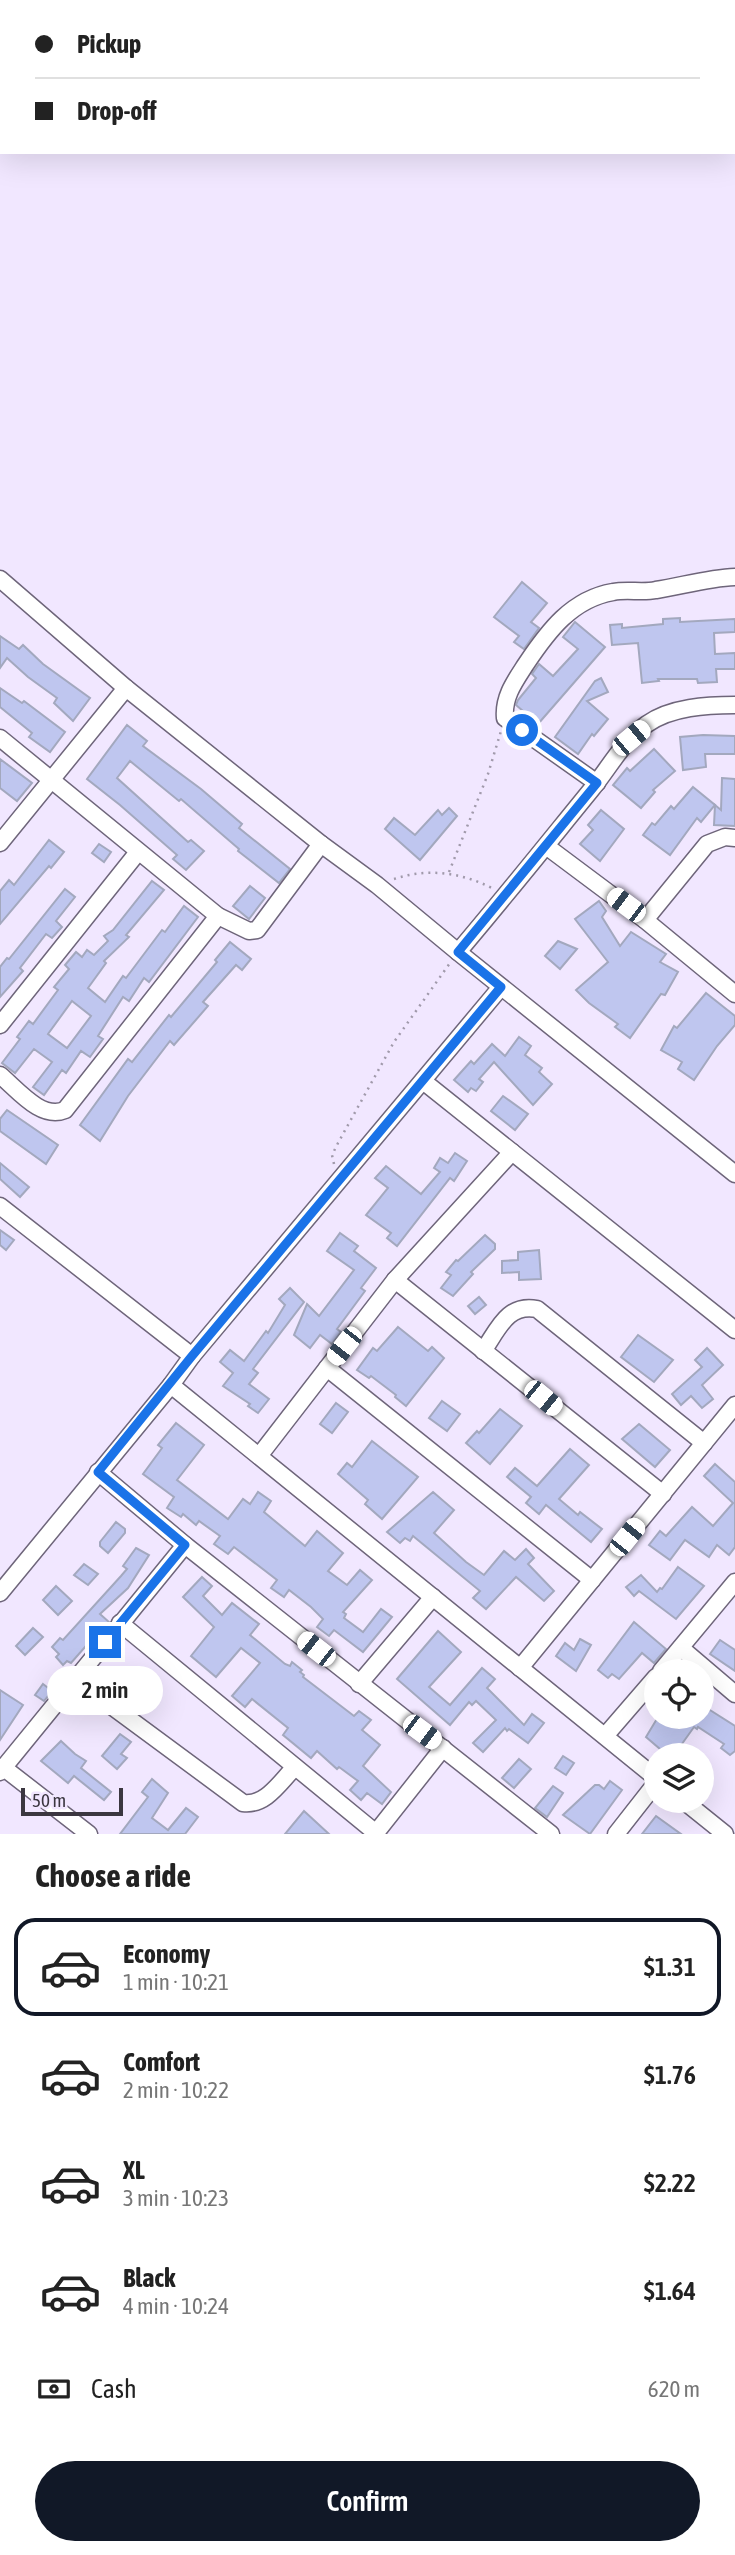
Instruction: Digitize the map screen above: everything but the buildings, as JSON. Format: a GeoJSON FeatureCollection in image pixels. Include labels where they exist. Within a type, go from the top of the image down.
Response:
{"type":"FeatureCollection","features":[{"type":"Feature","properties":{"kind":"street"},"geometry":{"type":"LineString","coordinates":[[597,783],[505,718],[507,696],[521,671],[555,624],[582,602],[617,591],[654,591],[735,577]]}},
{"type":"Feature","properties":{"kind":"street"},"geometry":{"type":"LineString","coordinates":[[0,579],[126,688],[321,844],[377,885],[735,1174]]}},
{"type":"Feature","properties":{"kind":"street"},"geometry":{"type":"LineString","coordinates":[[0,843],[126,688]]}},
{"type":"Feature","properties":{"kind":"street"},"geometry":{"type":"LineString","coordinates":[[458,952],[631,738],[649,723],[669,714],[689,709],[735,705]]}},
{"type":"Feature","properties":{"kind":"street"},"geometry":{"type":"LineString","coordinates":[[0,738],[218,916],[249,931],[257,930],[321,844]]}},
{"type":"Feature","properties":{"kind":"street"},"geometry":{"type":"LineString","coordinates":[[646,920],[707,844],[725,837],[735,838]]}},
{"type":"Feature","properties":{"kind":"street"},"geometry":{"type":"LineString","coordinates":[[546,846],[646,920],[735,994]]}},
{"type":"Feature","properties":{"kind":"street"},"geometry":{"type":"LineString","coordinates":[[0,1025],[138,852]]}},
{"type":"Feature","properties":{"kind":"street"},"geometry":{"type":"LineString","coordinates":[[0,1075],[45,1112],[56,1114],[65,1110],[218,916]]}},
{"type":"Feature","properties":{"kind":"street"},"geometry":{"type":"LineString","coordinates":[[0,1593],[192,1356],[501,987]]}},
{"type":"Feature","properties":{"kind":"street"},"geometry":{"type":"LineString","coordinates":[[423,1081],[735,1330]]}},
{"type":"Feature","properties":{"kind":"street"},"geometry":{"type":"LineString","coordinates":[[259,1456],[395,1280],[512,1152]]}},
{"type":"Feature","properties":{"kind":"street"},"geometry":{"type":"LineString","coordinates":[[0,1206],[192,1356]]}},
{"type":"Feature","properties":{"kind":"street"},"geometry":{"type":"LineString","coordinates":[[395,1280],[663,1494]]}},
{"type":"Feature","properties":{"kind":"street"},"geometry":{"type":"LineString","coordinates":[[483,1350],[512,1311],[525,1306],[537,1309],[704,1443]]}},
{"type":"Feature","properties":{"kind":"street"},"geometry":{"type":"LineString","coordinates":[[327,1368],[592,1580]]}},
{"type":"Feature","properties":{"kind":"street"},"geometry":{"type":"LineString","coordinates":[[171,1385],[644,1771]]}},
{"type":"Feature","properties":{"kind":"street"},"geometry":{"type":"LineString","coordinates":[[520,1668],[735,1405]]}},
{"type":"Feature","properties":{"kind":"street"},"geometry":{"type":"LineString","coordinates":[[98,1472],[185,1545],[551,1834]]}},
{"type":"Feature","properties":{"kind":"street"},"geometry":{"type":"LineString","coordinates":[[89,1834],[2,1770],[185,1545]]}},
{"type":"Feature","properties":{"kind":"street"},"geometry":{"type":"LineString","coordinates":[[671,1659],[735,1582]]}},
{"type":"Feature","properties":{"kind":"street"},"geometry":{"type":"LineString","coordinates":[[359,1684],[433,1597]]}},
{"type":"Feature","properties":{"kind":"street"},"geometry":{"type":"LineString","coordinates":[[120,1623],[375,1833],[443,1748]]}},
{"type":"Feature","properties":{"kind":"street"},"geometry":{"type":"LineString","coordinates":[[681,1648],[735,1694]]}},
{"type":"Feature","properties":{"kind":"street"},"geometry":{"type":"LineString","coordinates":[[75,1679],[243,1803],[263,1800],[295,1767]]}},
{"type":"Feature","properties":{"kind":"street"},"geometry":{"type":"LineString","coordinates":[[605,1737],[644,1691]]}},
{"type":"Feature","properties":{"kind":"street"},"geometry":{"type":"LineString","coordinates":[[615,1834],[644,1797]]}},
{"type":"Feature","properties":{"kind":"street"},"geometry":{"type":"LineString","coordinates":[[699,1813],[725,1834]]}},
{"type":"Feature","properties":{"kind":"path"},"geometry":{"type":"LineString","coordinates":[[449,872],[488,774],[505,718]]}},
{"type":"Feature","properties":{"kind":"path"},"geometry":{"type":"LineString","coordinates":[[377,885],[410,874],[449,872],[477,881],[506,895]]}},
{"type":"Feature","properties":{"kind":"path"},"geometry":{"type":"LineString","coordinates":[[336,1184],[332,1154],[394,1042],[458,952]]}},
{"type":"Feature","properties":{"kind":"route"},"geometry":{"type":"LineString","coordinates":[[105,1642],[185,1545],[98,1472],[501,987],[458,952],[597,783],[522,730]]}}]}
